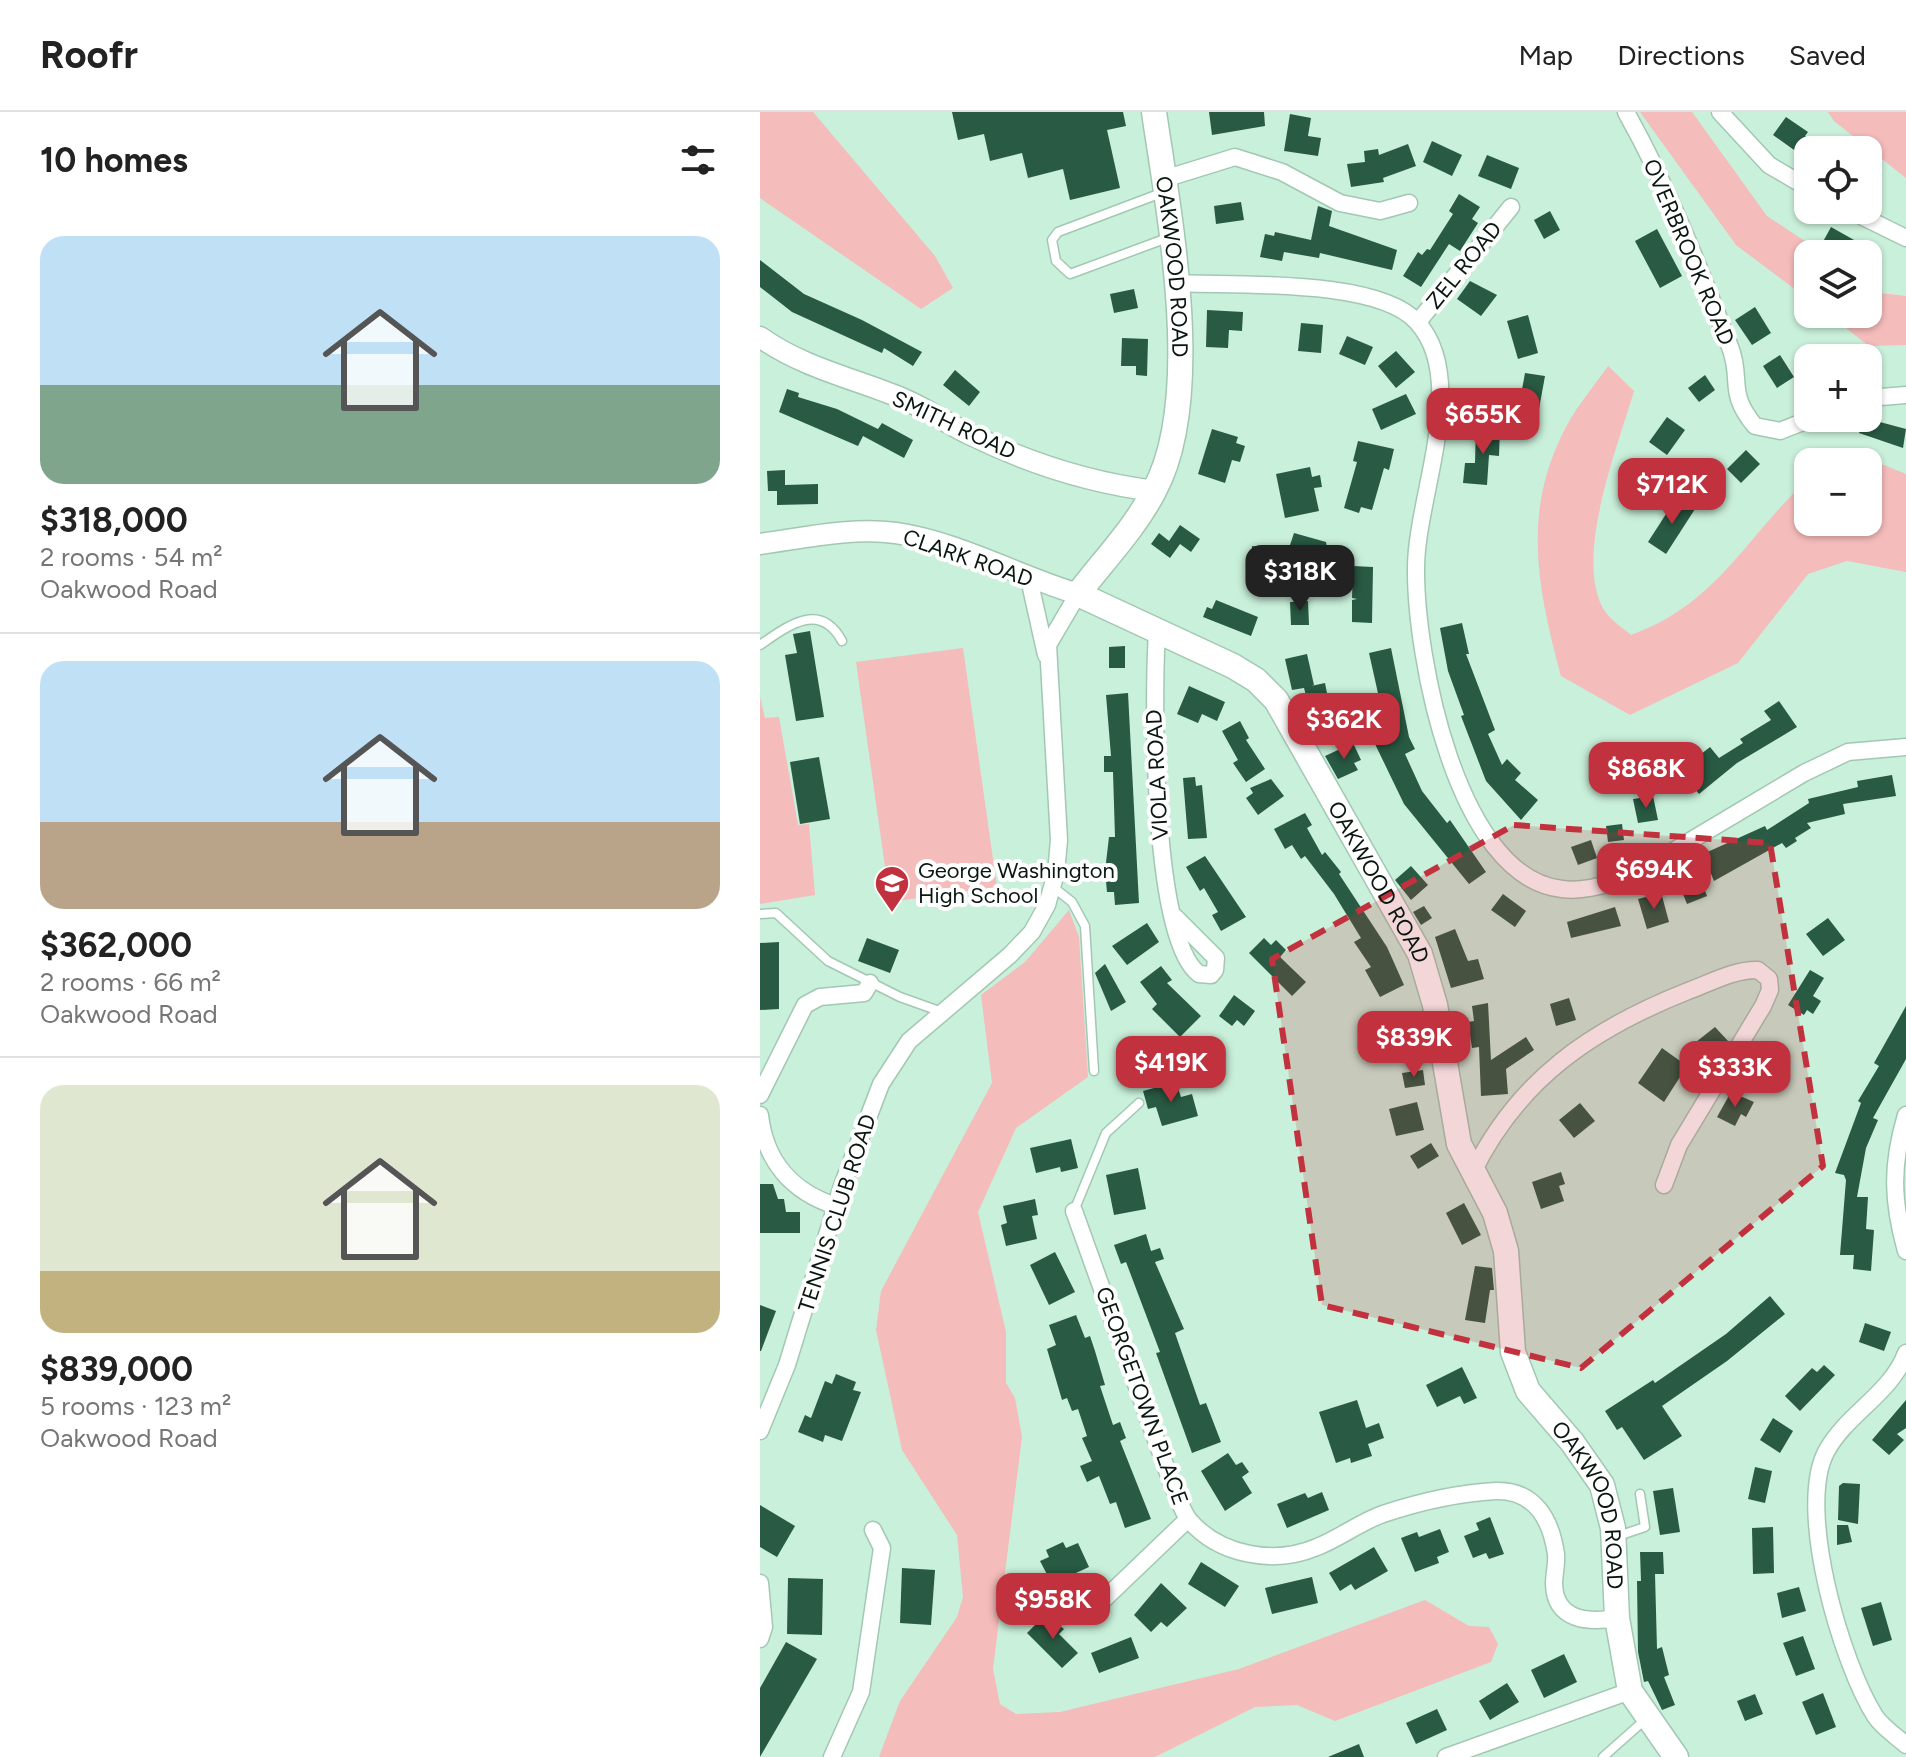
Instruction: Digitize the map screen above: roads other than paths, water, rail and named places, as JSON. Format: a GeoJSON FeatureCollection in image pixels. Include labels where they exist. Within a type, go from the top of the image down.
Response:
{"type":"FeatureCollection","features":[{"type":"Feature","properties":{"kind":"main road","name":"OAKWOOD ROAD"},"geometry":{"type":"LineString","coordinates":[[1154,112],[1177,283],[1181,384],[1174,425],[1155,491],[1078,594],[1233,666],[1256,680],[1276,700],[1420,954],[1435,1005],[1459,1144],[1495,1213],[1506,1251],[1513,1352],[1528,1391],[1572,1442],[1602,1485],[1614,1537],[1617,1618],[1630,1691],[1676,1757]]}},
{"type":"Feature","properties":{"kind":"street","name":"OVERBROOK ROAD"},"geometry":{"type":"LineString","coordinates":[[1626,112],[1674,206],[1732,352],[1735,390],[1743,411],[1755,426],[1780,431],[1794,425]]}},
{"type":"Feature","properties":{"kind":"street"},"geometry":{"type":"LineString","coordinates":[[1720,112],[1769,165],[1794,180]]}},
{"type":"Feature","properties":{"kind":"street"},"geometry":{"type":"LineString","coordinates":[[1165,185],[1235,157],[1282,172],[1340,203],[1380,211],[1409,203]]}},
{"type":"Feature","properties":{"kind":"street","name":"ZEL ROAD"},"geometry":{"type":"LineString","coordinates":[[1418,322],[1511,207]]}},
{"type":"Feature","properties":{"kind":"street"},"geometry":{"type":"LineString","coordinates":[[1878,224],[1906,238]]}},
{"type":"Feature","properties":{"kind":"street"},"geometry":{"type":"LineString","coordinates":[[1177,283],[1365,294],[1398,306],[1418,322],[1432,347],[1441,384],[1438,440],[1421,505],[1415,569],[1425,649],[1448,760],[1471,813],[1497,850],[1530,877],[1561,889],[1597,887],[1628,878],[1804,773],[1837,757],[1887,746],[1906,747]]}},
{"type":"Feature","properties":{"kind":"street","name":"SMITH ROAD"},"geometry":{"type":"LineString","coordinates":[[760,337],[833,375],[901,397],[970,435],[1038,464],[1108,485],[1155,491]]}},
{"type":"Feature","properties":{"kind":"street"},"geometry":{"type":"LineString","coordinates":[[1882,397],[1906,395]]}},
{"type":"Feature","properties":{"kind":"street","name":"CLARK ROAD"},"geometry":{"type":"LineString","coordinates":[[760,544],[839,533],[896,533],[957,550],[1029,579],[1078,594]]}},
{"type":"Feature","properties":{"kind":"street","name":"TENNIS CLUB ROAD"},"geometry":{"type":"LineString","coordinates":[[1029,579],[1047,661]]}},
{"type":"Feature","properties":{"kind":"street","name":"TENNIS CLUB ROAD"},"geometry":{"type":"LineString","coordinates":[[760,1431],[767,1395],[881,1084],[909,1041],[1010,955],[1032,932],[1047,905],[1053,887],[1059,840],[1048,645],[1078,594]]}},
{"type":"Feature","properties":{"kind":"street","name":"VIOLA ROAD"},"geometry":{"type":"LineString","coordinates":[[1157,632],[1153,715],[1162,864],[1174,916]]}},
{"type":"Feature","properties":{"kind":"street"},"geometry":{"type":"LineString","coordinates":[[1472,1174],[1488,1141],[1561,1058],[1601,1030],[1674,996],[1723,977],[1758,970],[1769,979],[1770,990],[1679,1145],[1664,1185]]}},
{"type":"Feature","properties":{"kind":"street"},"geometry":{"type":"LineString","coordinates":[[760,1095],[805,1005],[820,997],[864,993],[870,983]]}},
{"type":"Feature","properties":{"kind":"street"},"geometry":{"type":"LineString","coordinates":[[760,1115],[774,1163],[791,1183],[836,1206]]}},
{"type":"Feature","properties":{"kind":"street"},"geometry":{"type":"LineString","coordinates":[[1906,1115],[1893,1164],[1897,1218],[1906,1251]]}},
{"type":"Feature","properties":{"kind":"street","name":"GEORGETOWN PLACE"},"geometry":{"type":"LineString","coordinates":[[1074,1211],[1173,1487],[1188,1519],[1216,1541],[1247,1555],[1280,1558],[1316,1548],[1379,1515],[1436,1499],[1500,1491],[1530,1498],[1547,1518],[1556,1556],[1554,1588],[1561,1608],[1575,1619],[1594,1622],[1617,1618]]}},
{"type":"Feature","properties":{"kind":"street"},"geometry":{"type":"LineString","coordinates":[[1906,1353],[1885,1386],[1853,1418],[1826,1452],[1817,1482],[1815,1529],[1827,1590],[1858,1680],[1876,1717],[1906,1745]]}},
{"type":"Feature","properties":{"kind":"street"},"geometry":{"type":"LineString","coordinates":[[1095,1608],[1188,1519]]}},
{"type":"Feature","properties":{"kind":"street"},"geometry":{"type":"LineString","coordinates":[[832,1757],[863,1681],[882,1548],[873,1530]]}},
{"type":"Feature","properties":{"kind":"street"},"geometry":{"type":"LineString","coordinates":[[760,1583],[764,1627],[760,1639]]}},
{"type":"Feature","properties":{"kind":"street"},"geometry":{"type":"LineString","coordinates":[[1446,1757],[1630,1691]]}},
{"type":"Feature","properties":{"kind":"lane"},"geometry":{"type":"LineString","coordinates":[[1165,185],[1058,232],[1052,240],[1056,261],[1070,274],[1171,236]]}},
{"type":"Feature","properties":{"kind":"lane"},"geometry":{"type":"LineString","coordinates":[[760,645],[781,631],[809,619],[819,619],[833,626],[842,641]]}},
{"type":"Feature","properties":{"kind":"lane"},"geometry":{"type":"LineString","coordinates":[[1053,887],[1072,902],[1085,926],[1094,1071]]}},
{"type":"Feature","properties":{"kind":"lane"},"geometry":{"type":"LineString","coordinates":[[760,914],[776,913],[815,952],[870,983],[942,1012]]}},
{"type":"Feature","properties":{"kind":"lane"},"geometry":{"type":"LineString","coordinates":[[1074,1211],[1106,1133],[1139,1103]]}},
{"type":"Feature","properties":{"kind":"lane"},"geometry":{"type":"LineString","coordinates":[[1614,1537],[1645,1527],[1640,1494]]}},
{"type":"Feature","properties":{"kind":"lane"},"geometry":{"type":"LineString","coordinates":[[1607,1756],[1648,1717]]}},
{"type":"Feature","properties":{"kind":"place","name":"George Washington High School"},"geometry":{"type":"Point","coordinates":[892,914]}}]}
